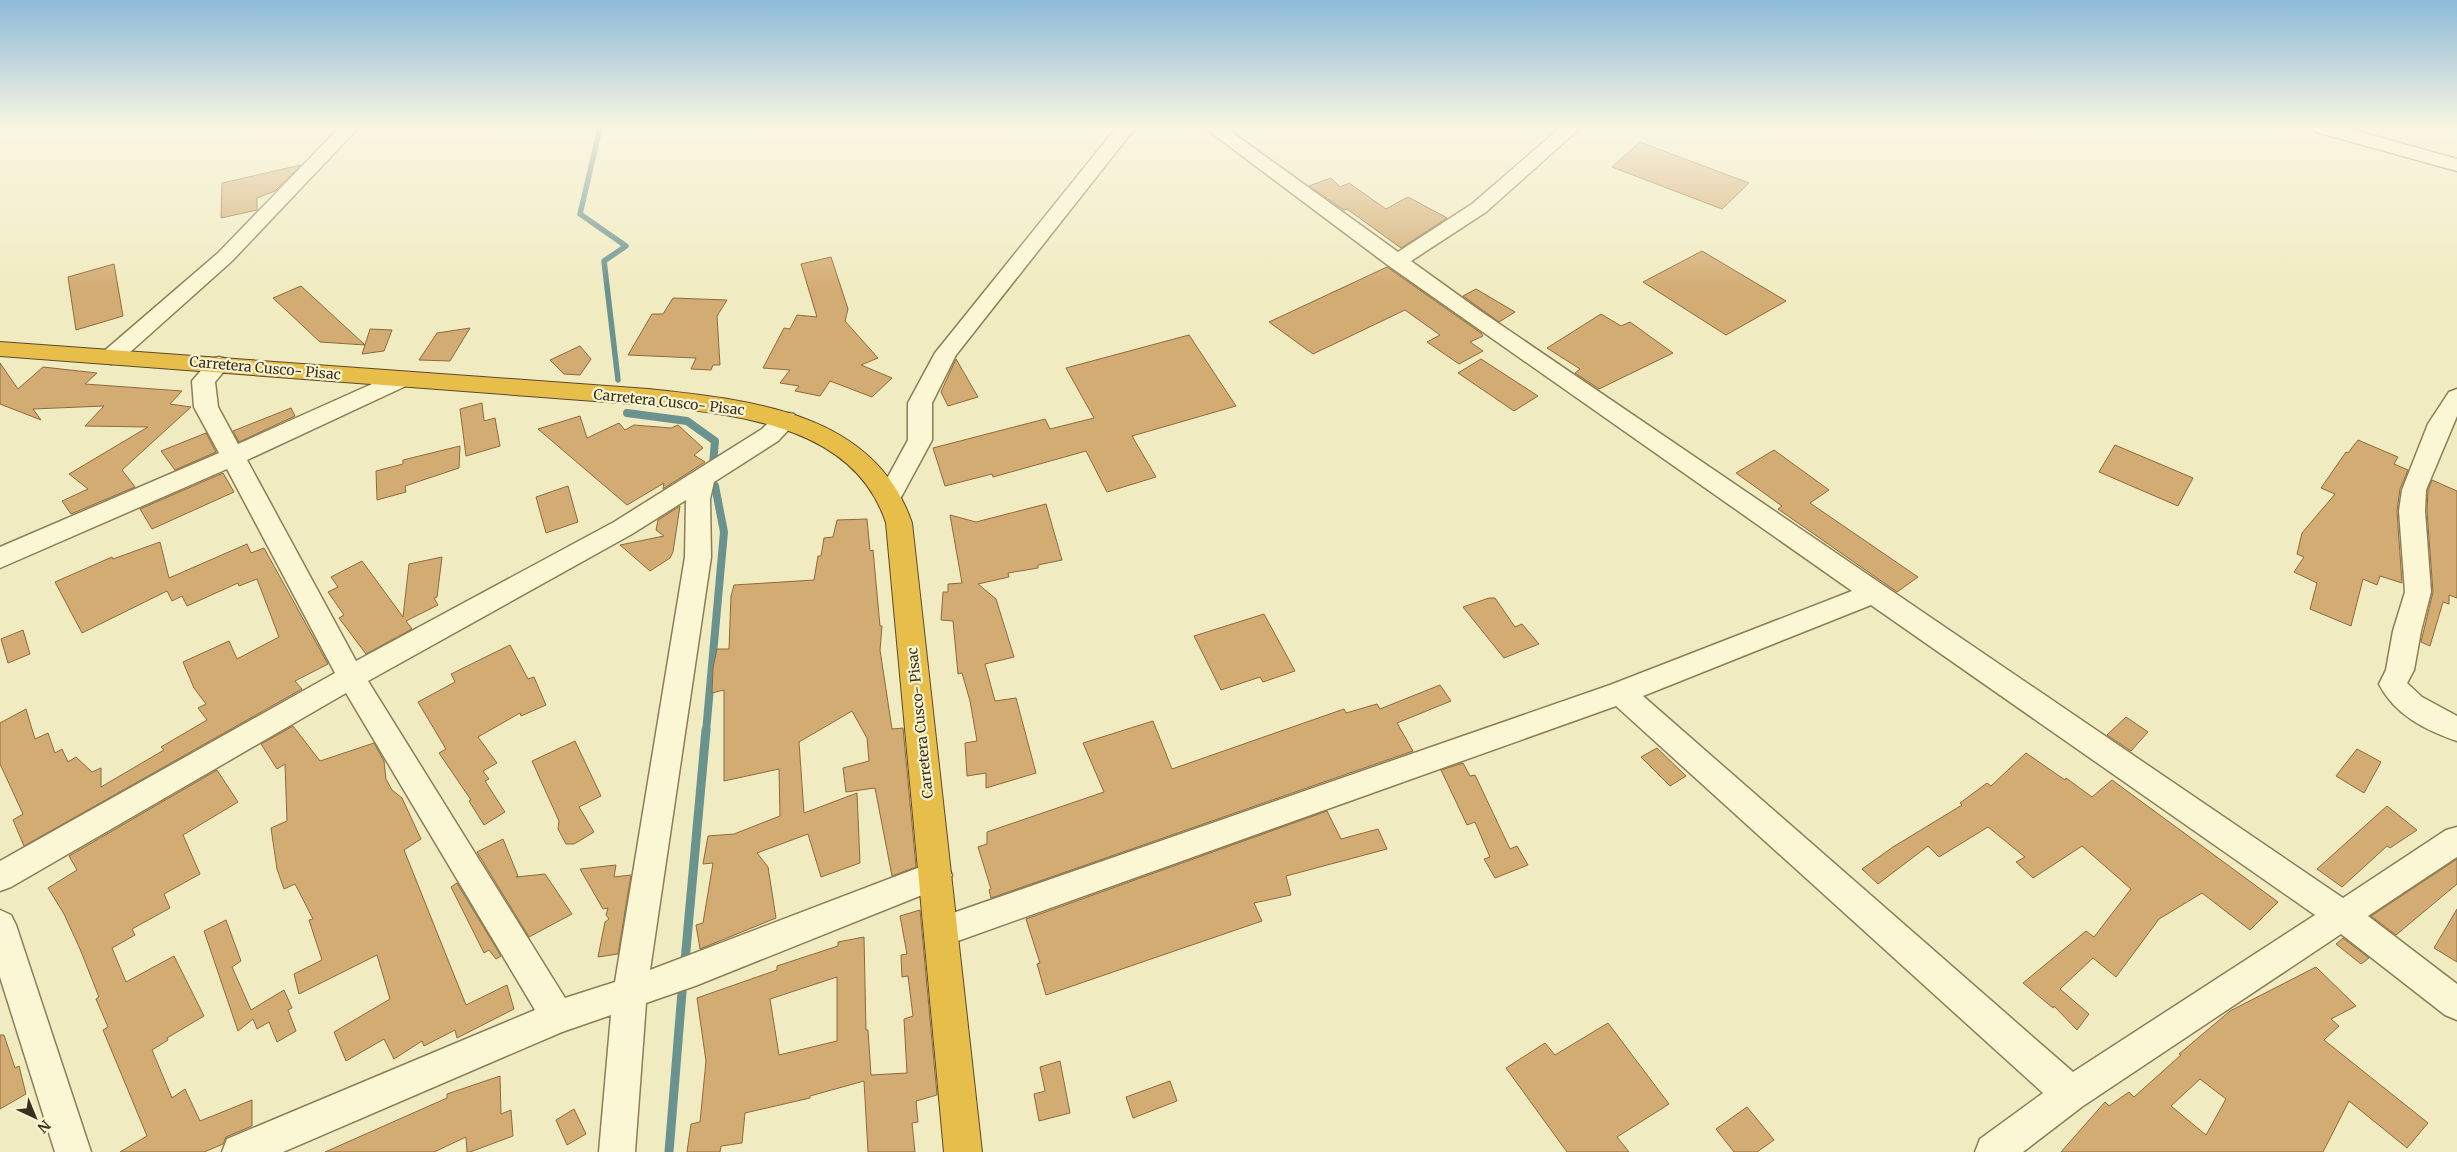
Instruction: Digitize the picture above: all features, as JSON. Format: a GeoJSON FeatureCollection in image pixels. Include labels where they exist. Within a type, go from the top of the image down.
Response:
{"type":"FeatureCollection","features":[{"type":"Feature","properties":{"kind":"highway","name":"Carretera Cusco- Pisac"},"geometry":{"type":"LineString","coordinates":[[0,348],[219,364],[400,380],[648,397],[746,409],[786,420],[818,433],[848,451],[878,481],[889,497],[899,522],[963,1152]]}},
{"type":"Feature","properties":{"kind":"street"},"geometry":{"type":"LineString","coordinates":[[111,357],[225,258],[298,182]]}},
{"type":"Feature","properties":{"kind":"street"},"geometry":{"type":"LineString","coordinates":[[889,497],[920,440],[920,403],[946,353],[1083,182]]}},
{"type":"Feature","properties":{"kind":"street"},"geometry":{"type":"LineString","coordinates":[[1287,182],[1396,262],[2343,916],[2457,1004]]}},
{"type":"Feature","properties":{"kind":"street"},"geometry":{"type":"LineString","coordinates":[[1396,262],[1479,208],[1509,182]]}},
{"type":"Feature","properties":{"kind":"street"},"geometry":{"type":"LineString","coordinates":[[219,364],[203,381],[206,407],[351,676],[558,1017]]}},
{"type":"Feature","properties":{"kind":"street"},"geometry":{"type":"LineString","coordinates":[[0,558],[232,457],[400,380]]}},
{"type":"Feature","properties":{"kind":"street"},"geometry":{"type":"LineString","coordinates":[[2457,397],[2440,424],[2414,490],[2412,511],[2418,592],[2407,631],[2400,670],[2393,684],[2400,697],[2420,711],[2457,729]]}},
{"type":"Feature","properties":{"kind":"street"},"geometry":{"type":"LineString","coordinates":[[0,877],[351,676],[623,528],[702,480],[770,435],[786,420]]}},
{"type":"Feature","properties":{"kind":"street"},"geometry":{"type":"LineString","coordinates":[[617,1152],[630,993],[698,557],[698,499],[702,480]]}},
{"type":"Feature","properties":{"kind":"street"},"geometry":{"type":"LineString","coordinates":[[941,932],[1620,693],[1874,593]]}},
{"type":"Feature","properties":{"kind":"street"},"geometry":{"type":"LineString","coordinates":[[1620,693],[2071,1094]]}},
{"type":"Feature","properties":{"kind":"street"},"geometry":{"type":"LineString","coordinates":[[1993,1152],[2071,1094],[2457,840]]}},
{"type":"Feature","properties":{"kind":"street"},"geometry":{"type":"LineString","coordinates":[[240,1152],[558,1017],[683,975],[936,875]]}},
{"type":"Feature","properties":{"kind":"street"},"geometry":{"type":"LineString","coordinates":[[0,925],[73,1152]]}},
{"type":"Feature","properties":{"kind":"building"},"geometry":{"type":"Polygon","coordinates":[[[284,182],[275,191],[257,198],[257,210],[221,218],[222,183],[284,182]]]}},
{"type":"Feature","properties":{"kind":"building"},"geometry":{"type":"Polygon","coordinates":[[[1321,182],[1335,182],[1340,187],[1349,183],[1386,209],[1408,197],[1447,218],[1401,248],[1347,209],[1344,210],[1309,186],[1321,182]]]}},
{"type":"Feature","properties":{"kind":"building"},"geometry":{"type":"Polygon","coordinates":[[[1651,182],[1749,183],[1722,209],[1651,182]]]}},
{"type":"Feature","properties":{"kind":"building"},"geometry":{"type":"Polygon","coordinates":[[[1702,251],[1786,301],[1726,335],[1643,282],[1702,251]]]}},
{"type":"Feature","properties":{"kind":"building"},"geometry":{"type":"Polygon","coordinates":[[[831,257],[848,309],[845,321],[878,358],[861,365],[892,378],[872,397],[830,381],[820,396],[795,391],[799,386],[780,383],[790,370],[763,368],[784,328],[790,329],[797,315],[817,317],[801,264],[831,257]]]}},
{"type":"Feature","properties":{"kind":"building"},"geometry":{"type":"Polygon","coordinates":[[[114,264],[123,316],[76,330],[68,277],[114,264]]]}},
{"type":"Feature","properties":{"kind":"building"},"geometry":{"type":"Polygon","coordinates":[[[1387,267],[1481,333],[1483,336],[1470,342],[1483,351],[1459,364],[1427,342],[1440,335],[1405,310],[1313,354],[1269,322],[1387,267]]]}},
{"type":"Feature","properties":{"kind":"building"},"geometry":{"type":"Polygon","coordinates":[[[301,286],[365,345],[320,342],[273,298],[301,286]]]}},
{"type":"Feature","properties":{"kind":"building"},"geometry":{"type":"Polygon","coordinates":[[[1476,289],[1515,312],[1499,322],[1463,296],[1476,289]]]}},
{"type":"Feature","properties":{"kind":"building"},"geometry":{"type":"Polygon","coordinates":[[[673,298],[727,300],[717,316],[720,365],[713,365],[711,370],[691,369],[696,358],[628,355],[652,314],[663,314],[673,298]]]}},
{"type":"Feature","properties":{"kind":"building"},"geometry":{"type":"Polygon","coordinates":[[[1601,314],[1621,326],[1630,322],[1673,353],[1599,389],[1575,373],[1580,369],[1547,348],[1601,314]]]}},
{"type":"Feature","properties":{"kind":"building"},"geometry":{"type":"Polygon","coordinates":[[[470,328],[450,361],[419,360],[437,333],[470,328]]]}},
{"type":"Feature","properties":{"kind":"building"},"geometry":{"type":"Polygon","coordinates":[[[370,329],[392,330],[384,351],[362,354],[370,329]]]}},
{"type":"Feature","properties":{"kind":"building"},"geometry":{"type":"Polygon","coordinates":[[[1189,335],[1236,406],[1132,436],[1156,477],[1107,492],[1086,451],[993,477],[992,474],[945,486],[933,448],[1045,419],[1050,429],[1094,418],[1066,368],[1189,335]]]}},
{"type":"Feature","properties":{"kind":"building"},"geometry":{"type":"Polygon","coordinates":[[[580,346],[591,359],[580,375],[564,374],[550,360],[580,346]]]}},
{"type":"Feature","properties":{"kind":"building"},"geometry":{"type":"Polygon","coordinates":[[[956,359],[978,397],[948,406],[941,392],[956,359]]]}},
{"type":"Feature","properties":{"kind":"building"},"geometry":{"type":"Polygon","coordinates":[[[1481,359],[1538,396],[1514,411],[1458,373],[1481,359]]]}},
{"type":"Feature","properties":{"kind":"building"},"geometry":{"type":"Polygon","coordinates":[[[0,363],[18,389],[43,367],[97,373],[85,384],[182,391],[170,404],[191,407],[122,470],[135,487],[71,514],[62,501],[88,489],[69,474],[148,427],[85,426],[104,406],[33,409],[41,420],[0,404],[0,363]]]}},
{"type":"Feature","properties":{"kind":"building"},"geometry":{"type":"Polygon","coordinates":[[[482,403],[484,421],[495,418],[500,446],[466,456],[460,409],[482,403]]]}},
{"type":"Feature","properties":{"kind":"building"},"geometry":{"type":"Polygon","coordinates":[[[291,408],[295,416],[239,442],[233,431],[291,408]]]}},
{"type":"Feature","properties":{"kind":"building"},"geometry":{"type":"Polygon","coordinates":[[[580,416],[587,438],[619,423],[625,430],[634,425],[671,428],[678,425],[703,448],[694,455],[705,462],[663,489],[664,483],[627,505],[538,429],[580,416]]]}},
{"type":"Feature","properties":{"kind":"building"},"geometry":{"type":"Polygon","coordinates":[[[206,433],[216,452],[175,470],[161,451],[206,433]]]}},
{"type":"Feature","properties":{"kind":"building"},"geometry":{"type":"Polygon","coordinates":[[[2358,440],[2398,457],[2394,464],[2408,470],[2400,489],[2397,511],[2402,583],[2380,576],[2377,585],[2363,579],[2351,626],[2310,609],[2317,583],[2294,572],[2304,557],[2297,554],[2302,533],[2335,494],[2321,488],[2346,452],[2348,453],[2358,440]]]}},
{"type":"Feature","properties":{"kind":"building"},"geometry":{"type":"Polygon","coordinates":[[[2115,445],[2193,478],[2178,506],[2099,472],[2115,445]]]}},
{"type":"Feature","properties":{"kind":"building"},"geometry":{"type":"Polygon","coordinates":[[[460,446],[459,468],[405,486],[406,492],[377,500],[376,471],[403,464],[403,460],[460,446]]]}},
{"type":"Feature","properties":{"kind":"building"},"geometry":{"type":"Polygon","coordinates":[[[1774,450],[1829,490],[1810,503],[1918,577],[1897,592],[1778,509],[1782,506],[1736,473],[1774,450]]]}},
{"type":"Feature","properties":{"kind":"building"},"geometry":{"type":"Polygon","coordinates":[[[223,473],[234,492],[152,529],[140,509],[223,473]]]}},
{"type":"Feature","properties":{"kind":"building"},"geometry":{"type":"Polygon","coordinates":[[[2432,480],[2457,491],[2457,598],[2449,595],[2449,604],[2443,602],[2430,646],[2421,642],[2433,592],[2427,511],[2428,490],[2432,480]]]}},
{"type":"Feature","properties":{"kind":"building"},"geometry":{"type":"Polygon","coordinates":[[[568,486],[578,522],[546,533],[536,497],[568,486]]]}},
{"type":"Feature","properties":{"kind":"building"},"geometry":{"type":"Polygon","coordinates":[[[1046,504],[1062,560],[1038,565],[1038,568],[1008,573],[1009,577],[978,584],[996,599],[1014,657],[985,664],[995,701],[1016,698],[1036,773],[986,788],[986,773],[967,776],[965,743],[977,741],[970,701],[962,673],[958,674],[953,621],[941,620],[943,592],[948,592],[948,584],[962,583],[950,515],[976,522],[1046,504]]]}},
{"type":"Feature","properties":{"kind":"building"},"geometry":{"type":"Polygon","coordinates":[[[680,506],[673,552],[670,558],[650,571],[620,545],[664,536],[656,530],[658,520],[680,506]]]}},
{"type":"Feature","properties":{"kind":"building"},"geometry":{"type":"Polygon","coordinates":[[[867,519],[870,551],[873,550],[880,626],[882,626],[880,650],[892,729],[903,728],[916,867],[892,876],[875,788],[846,792],[843,768],[869,761],[867,738],[852,711],[799,742],[804,813],[857,793],[860,863],[821,877],[808,834],[757,853],[768,867],[776,918],[700,949],[696,925],[703,923],[713,863],[703,864],[708,836],[734,834],[780,816],[779,769],[724,781],[724,690],[712,693],[713,668],[717,649],[729,649],[731,596],[734,585],[814,580],[818,556],[821,556],[824,538],[833,537],[837,520],[867,519]]]}},
{"type":"Feature","properties":{"kind":"building"},"geometry":{"type":"Polygon","coordinates":[[[160,542],[169,578],[247,544],[251,553],[264,548],[328,664],[295,681],[302,689],[24,846],[13,820],[23,814],[0,764],[0,723],[26,709],[35,739],[48,733],[55,753],[62,749],[68,762],[76,757],[92,772],[101,768],[101,787],[164,750],[161,747],[207,720],[198,708],[206,704],[194,688],[183,662],[229,641],[237,659],[279,637],[257,579],[239,586],[238,583],[187,606],[182,596],[172,601],[167,591],[82,633],[55,582],[112,557],[113,559],[160,542]]]}},
{"type":"Feature","properties":{"kind":"building"},"geometry":{"type":"Polygon","coordinates":[[[442,557],[437,597],[434,598],[438,605],[406,621],[412,629],[366,654],[339,618],[344,615],[328,592],[338,587],[331,577],[362,561],[403,617],[409,564],[442,557]]]}},
{"type":"Feature","properties":{"kind":"building"},"geometry":{"type":"Polygon","coordinates":[[[1489,598],[1495,598],[1515,627],[1522,624],[1539,644],[1504,658],[1463,607],[1489,598]]]}},
{"type":"Feature","properties":{"kind":"building"},"geometry":{"type":"Polygon","coordinates":[[[1264,614],[1295,671],[1263,682],[1260,677],[1221,690],[1194,636],[1264,614]]]}},
{"type":"Feature","properties":{"kind":"building"},"geometry":{"type":"Polygon","coordinates":[[[23,630],[30,654],[8,663],[1,639],[23,630]]]}},
{"type":"Feature","properties":{"kind":"building"},"geometry":{"type":"Polygon","coordinates":[[[510,645],[528,679],[534,677],[546,705],[521,716],[520,713],[478,737],[497,763],[483,771],[489,779],[485,781],[505,812],[484,825],[469,801],[471,800],[439,753],[446,749],[418,702],[455,682],[451,674],[510,645]]]}},
{"type":"Feature","properties":{"kind":"building"},"geometry":{"type":"Polygon","coordinates":[[[1440,685],[1451,701],[1397,723],[1413,751],[991,898],[989,890],[991,889],[978,847],[987,844],[987,832],[1104,792],[1083,743],[1153,721],[1172,769],[1344,709],[1346,713],[1377,704],[1380,709],[1440,685]]]}},
{"type":"Feature","properties":{"kind":"building"},"geometry":{"type":"Polygon","coordinates":[[[2126,717],[2148,732],[2131,751],[2107,735],[2126,717]]]}},
{"type":"Feature","properties":{"kind":"building"},"geometry":{"type":"Polygon","coordinates":[[[293,726],[320,761],[374,743],[384,761],[386,779],[392,790],[402,798],[421,839],[404,850],[466,1005],[507,985],[514,1009],[457,1038],[455,1030],[424,1046],[422,1041],[394,1059],[384,1039],[346,1061],[334,1032],[390,999],[377,955],[299,994],[294,974],[322,960],[309,920],[313,919],[295,884],[284,889],[277,869],[271,828],[287,821],[285,764],[277,769],[261,744],[293,726]]]}},
{"type":"Feature","properties":{"kind":"building"},"geometry":{"type":"Polygon","coordinates":[[[575,741],[601,796],[579,807],[594,832],[574,844],[566,844],[558,829],[559,821],[532,761],[575,741]]]}},
{"type":"Feature","properties":{"kind":"building"},"geometry":{"type":"Polygon","coordinates":[[[1657,748],[1686,776],[1670,786],[1641,757],[1657,748]]]}},
{"type":"Feature","properties":{"kind":"building"},"geometry":{"type":"Polygon","coordinates":[[[2357,749],[2381,762],[2364,793],[2336,776],[2357,749]]]}},
{"type":"Feature","properties":{"kind":"building"},"geometry":{"type":"Polygon","coordinates":[[[2026,753],[2092,797],[2112,780],[2278,902],[2250,930],[2202,893],[2159,919],[2116,977],[2093,958],[2060,989],[2089,1014],[2077,1030],[2054,1006],[2053,1008],[2023,983],[2086,931],[2094,937],[2131,889],[2082,846],[2033,878],[2016,862],[2025,857],[1988,827],[1939,857],[1928,846],[1878,884],[1862,869],[1893,847],[1962,805],[1960,803],[1987,783],[1991,786],[2026,753]]]}},
{"type":"Feature","properties":{"kind":"building"},"geometry":{"type":"Polygon","coordinates":[[[1463,763],[1470,776],[1475,775],[1510,849],[1517,846],[1528,865],[1495,878],[1484,859],[1490,857],[1475,822],[1467,825],[1441,770],[1463,763]]]}},
{"type":"Feature","properties":{"kind":"building"},"geometry":{"type":"Polygon","coordinates":[[[217,770],[238,802],[183,835],[200,874],[164,894],[170,908],[132,929],[135,935],[112,948],[126,982],[174,956],[204,1016],[167,1038],[168,1040],[152,1050],[172,1098],[185,1089],[200,1121],[252,1100],[252,1126],[226,1137],[223,1144],[204,1152],[120,1152],[147,1136],[103,1030],[108,1027],[96,999],[99,997],[80,949],[64,914],[48,888],[77,870],[69,856],[217,770]]]}},
{"type":"Feature","properties":{"kind":"building"},"geometry":{"type":"Polygon","coordinates":[[[2387,806],[2417,830],[2390,848],[2387,846],[2342,887],[2317,869],[2387,806]]]}},
{"type":"Feature","properties":{"kind":"building"},"geometry":{"type":"Polygon","coordinates":[[[1327,811],[1341,839],[1378,829],[1387,849],[1286,876],[1291,895],[1254,903],[1262,921],[1046,995],[1037,964],[1040,963],[1026,919],[1327,811]]]}},
{"type":"Feature","properties":{"kind":"building"},"geometry":{"type":"Polygon","coordinates":[[[503,839],[518,876],[516,877],[545,874],[572,914],[529,937],[477,852],[503,839]]]}},
{"type":"Feature","properties":{"kind":"building"},"geometry":{"type":"Polygon","coordinates":[[[2457,859],[2457,884],[2396,935],[2371,916],[2457,859]]]}},
{"type":"Feature","properties":{"kind":"building"},"geometry":{"type":"Polygon","coordinates":[[[616,865],[614,877],[631,875],[618,954],[598,957],[605,922],[609,919],[606,915],[608,908],[603,909],[580,869],[616,865]]]}},
{"type":"Feature","properties":{"kind":"building"},"geometry":{"type":"Polygon","coordinates":[[[457,883],[501,956],[496,959],[489,950],[484,953],[451,887],[457,883]]]}},
{"type":"Feature","properties":{"kind":"building"},"geometry":{"type":"Polygon","coordinates":[[[2457,909],[2457,962],[2434,948],[2457,909]]]}},
{"type":"Feature","properties":{"kind":"building"},"geometry":{"type":"Polygon","coordinates":[[[920,910],[937,1095],[916,1101],[918,1122],[912,1123],[915,1152],[868,1152],[864,1081],[810,1096],[810,1098],[745,1113],[742,1143],[721,1146],[720,1152],[687,1152],[691,1124],[700,1122],[706,1061],[697,998],[777,970],[777,966],[838,946],[838,942],[864,937],[866,1030],[868,1030],[871,1075],[907,1073],[904,1019],[913,1016],[908,976],[902,977],[901,955],[907,954],[900,916],[920,910]],[[837,977],[770,999],[779,1055],[837,1041],[837,977]]]}},
{"type":"Feature","properties":{"kind":"building"},"geometry":{"type":"Polygon","coordinates":[[[226,920],[241,961],[232,967],[251,1010],[284,990],[292,1008],[288,1010],[296,1031],[277,1042],[269,1022],[257,1029],[253,1019],[238,1031],[204,931],[226,920]]]}},
{"type":"Feature","properties":{"kind":"building"},"geometry":{"type":"Polygon","coordinates":[[[2343,938],[2369,958],[2361,964],[2336,944],[2343,938]]]}},
{"type":"Feature","properties":{"kind":"building"},"geometry":{"type":"Polygon","coordinates":[[[2316,967],[2356,1006],[2331,1019],[2339,1026],[2324,1040],[2428,1123],[2407,1148],[2349,1101],[2323,1152],[2061,1152],[2105,1102],[2109,1106],[2129,1092],[2134,1097],[2181,1055],[2179,1054],[2230,1011],[2316,967]],[[2200,1079],[2171,1106],[2206,1135],[2226,1099],[2200,1079]]]}},
{"type":"Feature","properties":{"kind":"building"},"geometry":{"type":"Polygon","coordinates":[[[1608,1023],[1669,1104],[1617,1137],[1629,1152],[1567,1152],[1506,1068],[1545,1043],[1555,1055],[1608,1023]]]}},
{"type":"Feature","properties":{"kind":"building"},"geometry":{"type":"Polygon","coordinates":[[[0,1035],[4,1035],[15,1068],[19,1066],[26,1094],[0,1109],[0,1035]]]}},
{"type":"Feature","properties":{"kind":"building"},"geometry":{"type":"Polygon","coordinates":[[[1060,1061],[1070,1113],[1039,1121],[1034,1094],[1045,1091],[1040,1067],[1060,1061]]]}},
{"type":"Feature","properties":{"kind":"building"},"geometry":{"type":"Polygon","coordinates":[[[500,1076],[501,1114],[511,1110],[513,1136],[470,1152],[467,1152],[466,1137],[434,1152],[325,1152],[447,1098],[447,1094],[500,1076]]]}},
{"type":"Feature","properties":{"kind":"building"},"geometry":{"type":"Polygon","coordinates":[[[1170,1081],[1177,1101],[1133,1118],[1126,1097],[1170,1081]]]}},
{"type":"Feature","properties":{"kind":"building"},"geometry":{"type":"Polygon","coordinates":[[[1747,1107],[1774,1140],[1757,1152],[1734,1152],[1716,1129],[1747,1107]]]}},
{"type":"Feature","properties":{"kind":"building"},"geometry":{"type":"Polygon","coordinates":[[[574,1109],[586,1134],[567,1145],[556,1120],[574,1109]]]}},
{"type":"Feature","properties":{"kind":"waterway"},"geometry":{"type":"LineString","coordinates":[[587,182],[580,214],[626,246],[604,261],[618,380]]}},
{"type":"Feature","properties":{"kind":"waterway"},"geometry":{"type":"LineString","coordinates":[[627,413],[687,421],[715,441],[713,464]]}},
{"type":"Feature","properties":{"kind":"waterway"},"geometry":{"type":"LineString","coordinates":[[706,732],[724,532],[715,486]]}},
{"type":"Feature","properties":{"kind":"waterway"},"geometry":{"type":"LineString","coordinates":[[685,961],[706,730]]}},
{"type":"Feature","properties":{"kind":"waterway"},"geometry":{"type":"LineString","coordinates":[[669,1152],[682,992]]}}]}
